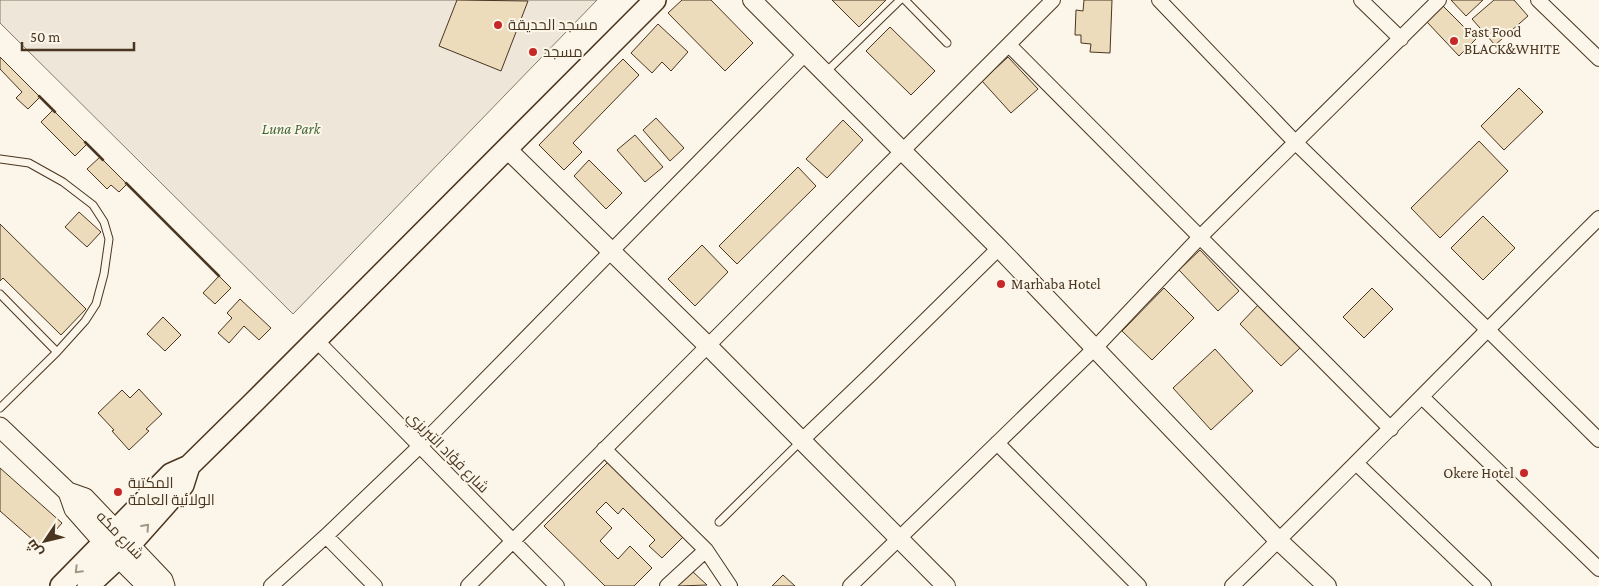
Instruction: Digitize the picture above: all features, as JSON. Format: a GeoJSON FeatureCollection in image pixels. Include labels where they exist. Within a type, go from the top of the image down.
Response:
{"type":"FeatureCollection","features":[{"type":"Feature","properties":{"kind":"main road"},"geometry":{"type":"LineString","coordinates":[[88,586],[117,544],[171,474],[189,466],[656,0]]}},
{"type":"Feature","properties":{"kind":"main road","name":"شارع مكه"},"geometry":{"type":"LineString","coordinates":[[0,426],[68,492],[85,498],[147,586]]}},
{"type":"Feature","properties":{"kind":"main road"},"geometry":{"type":"LineString","coordinates":[[61,586],[117,544]]}},
{"type":"Feature","properties":{"kind":"main road","name":"شارع مكه"},"geometry":{"type":"LineString","coordinates":[[117,544],[163,580],[165,586]]}},
{"type":"Feature","properties":{"kind":"street"},"geometry":{"type":"LineString","coordinates":[[752,0],[999,248],[1279,541],[1327,586]]}},
{"type":"Feature","properties":{"kind":"street"},"geometry":{"type":"LineString","coordinates":[[468,586],[1053,0]]}},
{"type":"Feature","properties":{"kind":"street"},"geometry":{"type":"LineString","coordinates":[[1159,0],[1296,142],[1599,440]]}},
{"type":"Feature","properties":{"kind":"street"},"geometry":{"type":"LineString","coordinates":[[1361,0],[1401,39]]}},
{"type":"Feature","properties":{"kind":"street"},"geometry":{"type":"LineString","coordinates":[[850,586],[1095,348],[1200,237],[1401,39],[1438,0]]}},
{"type":"Feature","properties":{"kind":"street"},"geometry":{"type":"LineString","coordinates":[[1538,0],[1599,59]]}},
{"type":"Feature","properties":{"kind":"street"},"geometry":{"type":"LineString","coordinates":[[1009,45],[1391,428]]}},
{"type":"Feature","properties":{"kind":"street"},"geometry":{"type":"LineString","coordinates":[[271,586],[420,446],[806,53]]}},
{"type":"Feature","properties":{"kind":"street"},"geometry":{"type":"LineString","coordinates":[[507,149],[708,346],[946,586]]}},
{"type":"Feature","properties":{"kind":"street"},"geometry":{"type":"LineString","coordinates":[[1232,586],[1279,541],[1599,218]]}},
{"type":"Feature","properties":{"kind":"street"},"geometry":{"type":"LineString","coordinates":[[801,441],[872,374],[999,248]]}},
{"type":"Feature","properties":{"kind":"street","name":"شارع فؤاد التبريزي"},"geometry":{"type":"LineString","coordinates":[[316,340],[556,586]]}},
{"type":"Feature","properties":{"kind":"street"},"geometry":{"type":"LineString","coordinates":[[1422,397],[1599,569]]}},
{"type":"Feature","properties":{"kind":"street"},"geometry":{"type":"LineString","coordinates":[[997,443],[1139,586]]}},
{"type":"Feature","properties":{"kind":"street"},"geometry":{"type":"LineString","coordinates":[[604,449],[706,550],[730,586]]}},
{"type":"Feature","properties":{"kind":"street"},"geometry":{"type":"LineString","coordinates":[[1356,463],[1484,586]]}},
{"type":"Feature","properties":{"kind":"street"},"geometry":{"type":"LineString","coordinates":[[326,536],[375,586]]}},
{"type":"Feature","properties":{"kind":"street"},"geometry":{"type":"LineString","coordinates":[[667,586],[706,550]]}},
{"type":"Feature","properties":{"kind":"lane"},"geometry":{"type":"LineString","coordinates":[[825,73],[900,0]]}},
{"type":"Feature","properties":{"kind":"lane"},"geometry":{"type":"LineString","coordinates":[[905,0],[947,43]]}},
{"type":"Feature","properties":{"kind":"lane"},"geometry":{"type":"LineString","coordinates":[[0,159],[30,163],[63,182],[93,205],[104,222],[109,239],[104,274],[96,304],[85,321],[57,352],[0,408]]}},
{"type":"Feature","properties":{"kind":"lane"},"geometry":{"type":"LineString","coordinates":[[0,294],[57,352]]}},
{"type":"Feature","properties":{"kind":"lane"},"geometry":{"type":"LineString","coordinates":[[718,522],[801,441]]}},
{"type":"Feature","properties":{"kind":"green space","name":"Luna Park"},"geometry":{"type":"Polygon","coordinates":[[[0,0],[597,0],[293,314],[0,23],[0,0]]]}},
{"type":"Feature","properties":{"kind":"building"},"geometry":{"type":"Polygon","coordinates":[[[457,0],[528,1],[501,71],[439,46],[457,0]]]}},
{"type":"Feature","properties":{"kind":"building"},"geometry":{"type":"Polygon","coordinates":[[[682,0],[711,0],[753,43],[725,71],[668,13],[682,0]]]}},
{"type":"Feature","properties":{"kind":"building"},"geometry":{"type":"Polygon","coordinates":[[[832,0],[886,0],[859,27],[832,0]]]}},
{"type":"Feature","properties":{"kind":"building"},"geometry":{"type":"Polygon","coordinates":[[[1084,0],[1112,0],[1110,53],[1090,52],[1091,44],[1081,43],[1081,35],[1075,35],[1076,10],[1083,11],[1084,0]]]}},
{"type":"Feature","properties":{"kind":"building"},"geometry":{"type":"Polygon","coordinates":[[[1451,0],[1483,0],[1466,16],[1451,0]]]}},
{"type":"Feature","properties":{"kind":"building"},"geometry":{"type":"Polygon","coordinates":[[[1494,0],[1514,0],[1528,16],[1495,45],[1472,19],[1494,0]]]}},
{"type":"Feature","properties":{"kind":"building"},"geometry":{"type":"Polygon","coordinates":[[[1443,6],[1476,39],[1459,56],[1427,22],[1443,6]]]}},
{"type":"Feature","properties":{"kind":"building"},"geometry":{"type":"Polygon","coordinates":[[[658,24],[688,52],[671,71],[662,62],[652,73],[631,53],[658,24]]]}},
{"type":"Feature","properties":{"kind":"building"},"geometry":{"type":"Polygon","coordinates":[[[890,27],[935,71],[911,95],[866,51],[890,27]]]}},
{"type":"Feature","properties":{"kind":"building"},"geometry":{"type":"Polygon","coordinates":[[[0,57],[40,97],[28,109],[16,98],[22,92],[0,69],[0,57]]]}},
{"type":"Feature","properties":{"kind":"building"},"geometry":{"type":"Polygon","coordinates":[[[1008,57],[1038,89],[1011,113],[982,81],[1008,57]]]}},
{"type":"Feature","properties":{"kind":"building"},"geometry":{"type":"Polygon","coordinates":[[[623,59],[639,75],[573,143],[582,152],[564,170],[539,145],[623,59]]]}},
{"type":"Feature","properties":{"kind":"building"},"geometry":{"type":"Polygon","coordinates":[[[1519,88],[1543,112],[1504,150],[1481,126],[1519,88]]]}},
{"type":"Feature","properties":{"kind":"building"},"geometry":{"type":"Polygon","coordinates":[[[53,110],[87,144],[75,156],[41,122],[53,110]]]}},
{"type":"Feature","properties":{"kind":"building"},"geometry":{"type":"Polygon","coordinates":[[[656,118],[684,148],[670,161],[643,130],[656,118]]]}},
{"type":"Feature","properties":{"kind":"building"},"geometry":{"type":"Polygon","coordinates":[[[843,120],[863,140],[827,178],[806,159],[843,120]]]}},
{"type":"Feature","properties":{"kind":"building"},"geometry":{"type":"Polygon","coordinates":[[[635,135],[663,167],[645,182],[617,150],[635,135]]]}},
{"type":"Feature","properties":{"kind":"building"},"geometry":{"type":"Polygon","coordinates":[[[1479,141],[1508,171],[1440,238],[1411,208],[1479,141]]]}},
{"type":"Feature","properties":{"kind":"building"},"geometry":{"type":"Polygon","coordinates":[[[100,157],[127,184],[119,192],[111,185],[107,189],[87,169],[100,157]]]}},
{"type":"Feature","properties":{"kind":"building"},"geometry":{"type":"Polygon","coordinates":[[[589,160],[622,193],[606,209],[574,176],[589,160]]]}},
{"type":"Feature","properties":{"kind":"building"},"geometry":{"type":"Polygon","coordinates":[[[798,167],[816,186],[737,264],[719,246],[798,167]]]}},
{"type":"Feature","properties":{"kind":"building"},"geometry":{"type":"Polygon","coordinates":[[[79,212],[101,232],[87,247],[65,227],[79,212]]]}},
{"type":"Feature","properties":{"kind":"building"},"geometry":{"type":"Polygon","coordinates":[[[1483,216],[1515,248],[1483,280],[1451,248],[1483,216]]]}},
{"type":"Feature","properties":{"kind":"building"},"geometry":{"type":"Polygon","coordinates":[[[0,224],[86,309],[61,335],[3,278],[0,281],[0,224]]]}},
{"type":"Feature","properties":{"kind":"building"},"geometry":{"type":"Polygon","coordinates":[[[702,245],[728,272],[695,306],[668,279],[702,245]]]}},
{"type":"Feature","properties":{"kind":"building"},"geometry":{"type":"Polygon","coordinates":[[[1200,250],[1239,291],[1218,311],[1179,270],[1200,250]]]}},
{"type":"Feature","properties":{"kind":"building"},"geometry":{"type":"Polygon","coordinates":[[[219,276],[231,288],[215,304],[203,293],[219,276]]]}},
{"type":"Feature","properties":{"kind":"building"},"geometry":{"type":"Polygon","coordinates":[[[1164,288],[1194,318],[1152,360],[1122,331],[1164,288]]]}},
{"type":"Feature","properties":{"kind":"building"},"geometry":{"type":"Polygon","coordinates":[[[1372,288],[1393,309],[1364,338],[1343,317],[1372,288]]]}},
{"type":"Feature","properties":{"kind":"building"},"geometry":{"type":"Polygon","coordinates":[[[240,299],[271,328],[259,340],[244,326],[229,343],[218,333],[232,318],[227,313],[240,299]]]}},
{"type":"Feature","properties":{"kind":"building"},"geometry":{"type":"Polygon","coordinates":[[[1258,305],[1300,348],[1281,366],[1240,324],[1258,305]]]}},
{"type":"Feature","properties":{"kind":"building"},"geometry":{"type":"Polygon","coordinates":[[[163,317],[181,335],[165,351],[147,334],[163,317]]]}},
{"type":"Feature","properties":{"kind":"building"},"geometry":{"type":"Polygon","coordinates":[[[1215,349],[1253,391],[1211,430],[1173,388],[1215,349]]]}},
{"type":"Feature","properties":{"kind":"building"},"geometry":{"type":"Polygon","coordinates":[[[139,389],[162,414],[146,429],[149,431],[129,450],[98,413],[122,390],[130,398],[139,389]]]}},
{"type":"Feature","properties":{"kind":"building"},"geometry":{"type":"Polygon","coordinates":[[[608,462],[683,537],[662,558],[649,546],[655,540],[623,508],[618,514],[606,502],[596,512],[612,528],[600,541],[618,559],[630,546],[652,568],[634,586],[605,586],[544,526],[608,462]]]}},
{"type":"Feature","properties":{"kind":"building"},"geometry":{"type":"Polygon","coordinates":[[[0,468],[62,523],[41,547],[0,511],[0,468]]]}},
{"type":"Feature","properties":{"kind":"building"},"geometry":{"type":"Polygon","coordinates":[[[692,571],[707,585],[678,586],[692,571]]]}},
{"type":"Feature","properties":{"kind":"building"},"geometry":{"type":"Polygon","coordinates":[[[783,575],[795,586],[772,586],[783,575]]]}},
{"type":"Feature","properties":{"kind":"wall"},"geometry":{"type":"LineString","coordinates":[[39,96],[55,112]]}},
{"type":"Feature","properties":{"kind":"wall"},"geometry":{"type":"LineString","coordinates":[[85,142],[103,160]]}},
{"type":"Feature","properties":{"kind":"wall"},"geometry":{"type":"LineString","coordinates":[[126,183],[219,276]]}},
{"type":"Feature","properties":{"kind":"place","name":"مسجد الحديقة"},"geometry":{"type":"Point","coordinates":[498,25]}},
{"type":"Feature","properties":{"kind":"place","name":"Fast Food BLACK&WHITE"},"geometry":{"type":"Point","coordinates":[1454,41]}},
{"type":"Feature","properties":{"kind":"place","name":"مسجد"},"geometry":{"type":"Point","coordinates":[533,52]}},
{"type":"Feature","properties":{"kind":"place","name":"Marhaba Hotel"},"geometry":{"type":"Point","coordinates":[1001,284]}},
{"type":"Feature","properties":{"kind":"place","name":"Okere Hotel"},"geometry":{"type":"Point","coordinates":[1524,473]}},
{"type":"Feature","properties":{"kind":"place","name":"المكتبة الولائية العامة"},"geometry":{"type":"Point","coordinates":[118,492]}}]}
